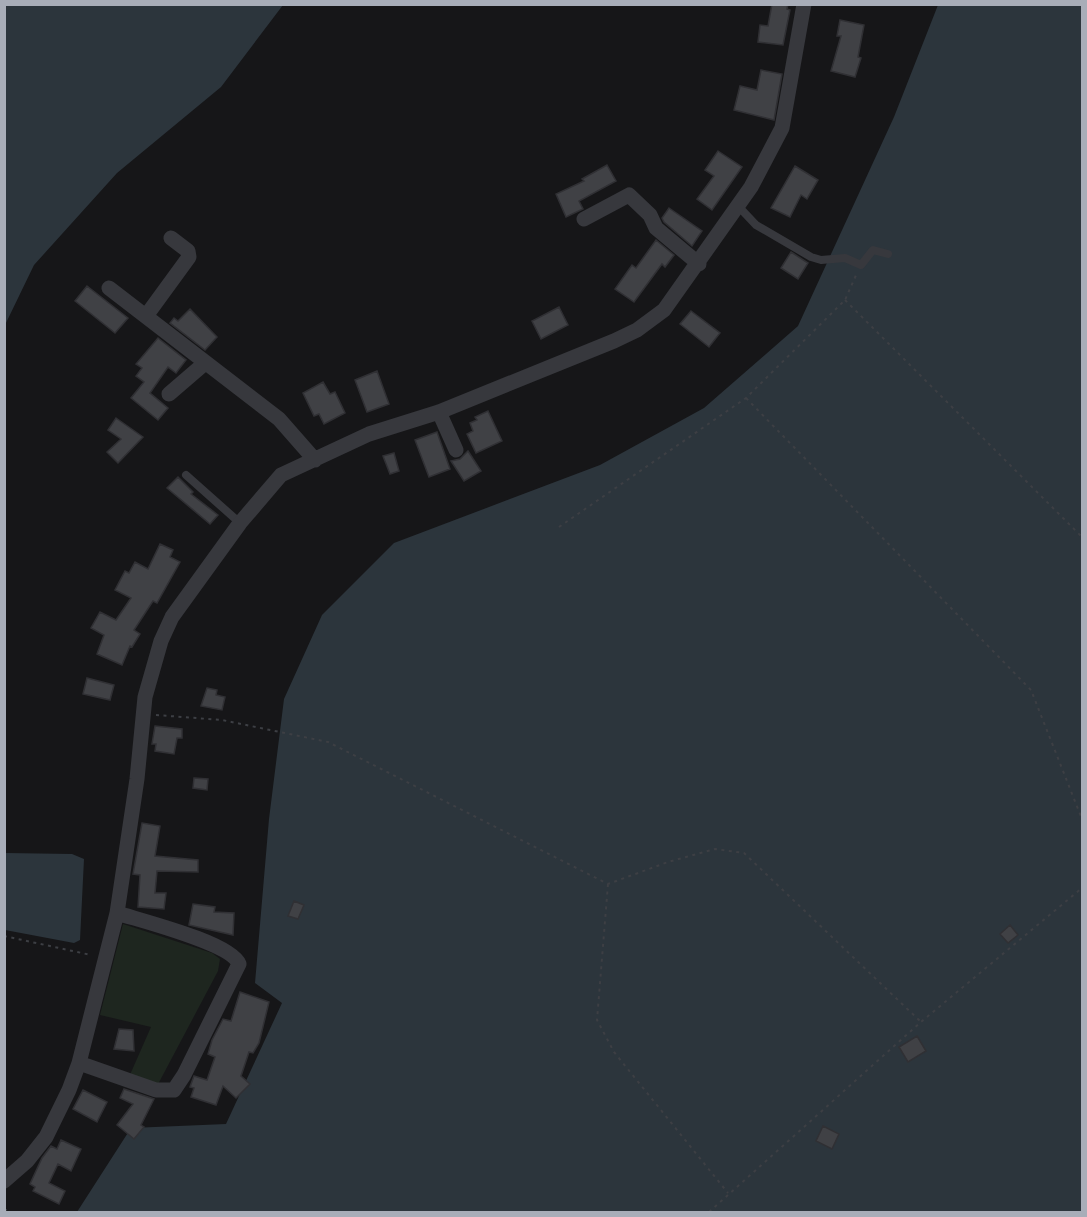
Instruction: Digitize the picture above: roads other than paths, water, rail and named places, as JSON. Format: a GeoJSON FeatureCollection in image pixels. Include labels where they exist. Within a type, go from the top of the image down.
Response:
{"type":"FeatureCollection","features":[{"type":"Feature","properties":{"kind":"street"},"geometry":{"type":"LineString","coordinates":[[4,1181],[27,1161],[46,1137],[79,1063],[117,913],[152,669],[172,617],[240,523],[281,475],[369,434],[440,412],[637,330],[664,310],[739,207],[782,128],[804,4]]}},
{"type":"Feature","properties":{"kind":"street"},"geometry":{"type":"LineString","coordinates":[[584,219],[629,195],[650,215],[656,228],[699,264]]}},
{"type":"Feature","properties":{"kind":"street"},"geometry":{"type":"LineString","coordinates":[[146,316],[189,257],[188,251],[171,238]]}},
{"type":"Feature","properties":{"kind":"street"},"geometry":{"type":"LineString","coordinates":[[109,288],[279,419],[315,460]]}},
{"type":"Feature","properties":{"kind":"street"},"geometry":{"type":"LineString","coordinates":[[169,394],[205,363]]}},
{"type":"Feature","properties":{"kind":"street"},"geometry":{"type":"LineString","coordinates":[[440,412],[456,450]]}},
{"type":"Feature","properties":{"kind":"street"},"geometry":{"type":"LineString","coordinates":[[79,1063],[156,1090],[174,1090],[184,1075],[239,964],[236,956],[218,946],[117,913]]}},
{"type":"Feature","properties":{"kind":"lane"},"geometry":{"type":"LineString","coordinates":[[739,207],[756,225],[821,260],[844,258],[861,265],[873,250],[888,254]]}},
{"type":"Feature","properties":{"kind":"lane"},"geometry":{"type":"LineString","coordinates":[[186,475],[240,523]]}}]}
